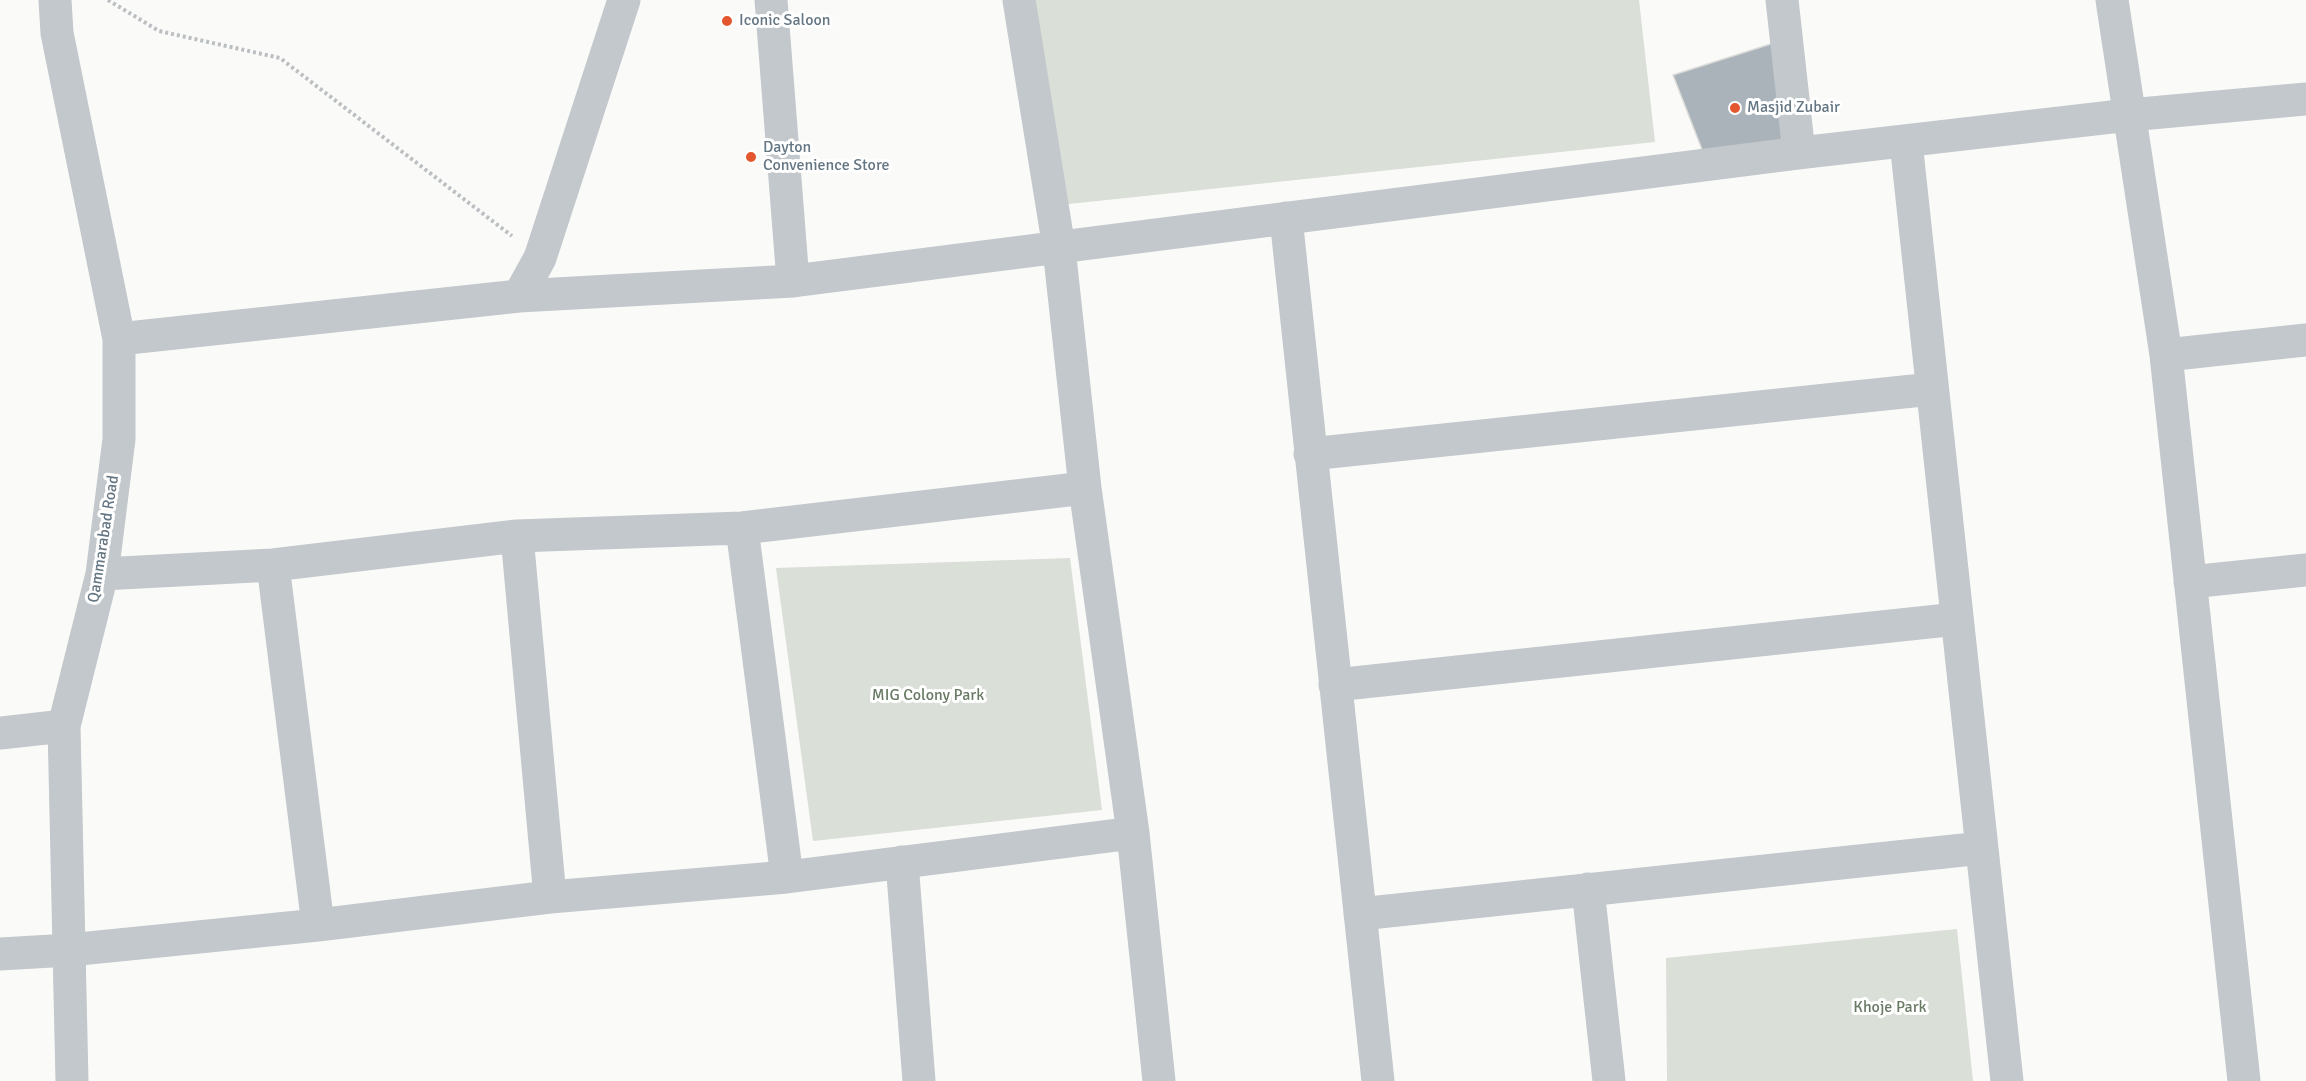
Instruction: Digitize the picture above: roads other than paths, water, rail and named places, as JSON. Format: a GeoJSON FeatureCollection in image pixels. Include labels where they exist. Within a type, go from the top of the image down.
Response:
{"type":"FeatureCollection","features":[{"type":"Feature","properties":{"kind":"street","name":"Qammarabad Road"},"geometry":{"type":"LineString","coordinates":[[55,0],[57,33],[119,339],[120,439],[102,574],[64,726],[72,1081]]}},
{"type":"Feature","properties":{"kind":"street"},"geometry":{"type":"LineString","coordinates":[[519,296],[540,258],[624,0]]}},
{"type":"Feature","properties":{"kind":"street"},"geometry":{"type":"LineString","coordinates":[[771,0],[793,281]]}},
{"type":"Feature","properties":{"kind":"street"},"geometry":{"type":"LineString","coordinates":[[1019,0],[1059,248],[1085,488],[1133,833],[1159,1081]]}},
{"type":"Feature","properties":{"kind":"street"},"geometry":{"type":"LineString","coordinates":[[1782,0],[1798,153]]}},
{"type":"Feature","properties":{"kind":"street"},"geometry":{"type":"LineString","coordinates":[[2112,0],[2166,355],[2244,1081]]}},
{"type":"Feature","properties":{"kind":"street"},"geometry":{"type":"LineString","coordinates":[[119,339],[519,296],[793,281],[1798,153],[2129,115],[2306,99]]}},
{"type":"Feature","properties":{"kind":"street"},"geometry":{"type":"LineString","coordinates":[[1906,142],[2007,1081]]}},
{"type":"Feature","properties":{"kind":"street"},"geometry":{"type":"LineString","coordinates":[[1286,218],[1378,1081]]}},
{"type":"Feature","properties":{"kind":"street"},"geometry":{"type":"LineString","coordinates":[[2166,355],[2306,340]]}},
{"type":"Feature","properties":{"kind":"street"},"geometry":{"type":"LineString","coordinates":[[1310,454],[1932,389]]}},
{"type":"Feature","properties":{"kind":"street"},"geometry":{"type":"LineString","coordinates":[[102,574],[273,565],[517,536],[742,528],[1085,488]]}},
{"type":"Feature","properties":{"kind":"street"},"geometry":{"type":"LineString","coordinates":[[742,528],[787,877]]}},
{"type":"Feature","properties":{"kind":"street"},"geometry":{"type":"LineString","coordinates":[[517,536],[550,897]]}},
{"type":"Feature","properties":{"kind":"street"},"geometry":{"type":"LineString","coordinates":[[273,565],[318,925]]}},
{"type":"Feature","properties":{"kind":"street"},"geometry":{"type":"LineString","coordinates":[[2190,582],[2306,570]]}},
{"type":"Feature","properties":{"kind":"street"},"geometry":{"type":"LineString","coordinates":[[1335,685],[1957,620]]}},
{"type":"Feature","properties":{"kind":"street"},"geometry":{"type":"LineString","coordinates":[[0,733],[64,726]]}},
{"type":"Feature","properties":{"kind":"street"},"geometry":{"type":"LineString","coordinates":[[0,954],[69,950],[318,925],[550,897],[787,877],[1133,833]]}},
{"type":"Feature","properties":{"kind":"street"},"geometry":{"type":"LineString","coordinates":[[1360,914],[1982,848]]}},
{"type":"Feature","properties":{"kind":"street"},"geometry":{"type":"LineString","coordinates":[[902,862],[919,1081]]}},
{"type":"Feature","properties":{"kind":"street"},"geometry":{"type":"LineString","coordinates":[[1588,889],[1609,1081]]}},
{"type":"Feature","properties":{"kind":"place","name":"Iconic Saloon"},"geometry":{"type":"Point","coordinates":[727,21]}},
{"type":"Feature","properties":{"kind":"place","name":"Masjid Zubair"},"geometry":{"type":"Point","coordinates":[1735,108]}},
{"type":"Feature","properties":{"kind":"place","name":"Dayton Convenience Store"},"geometry":{"type":"Point","coordinates":[751,157]}},
{"type":"Feature","properties":{"kind":"park label","name":"MIG Colony Park"},"geometry":{"type":"Point","coordinates":[928,696]}},
{"type":"Feature","properties":{"kind":"park label","name":"Khoje Park"},"geometry":{"type":"Point","coordinates":[1890,1008]}}]}
